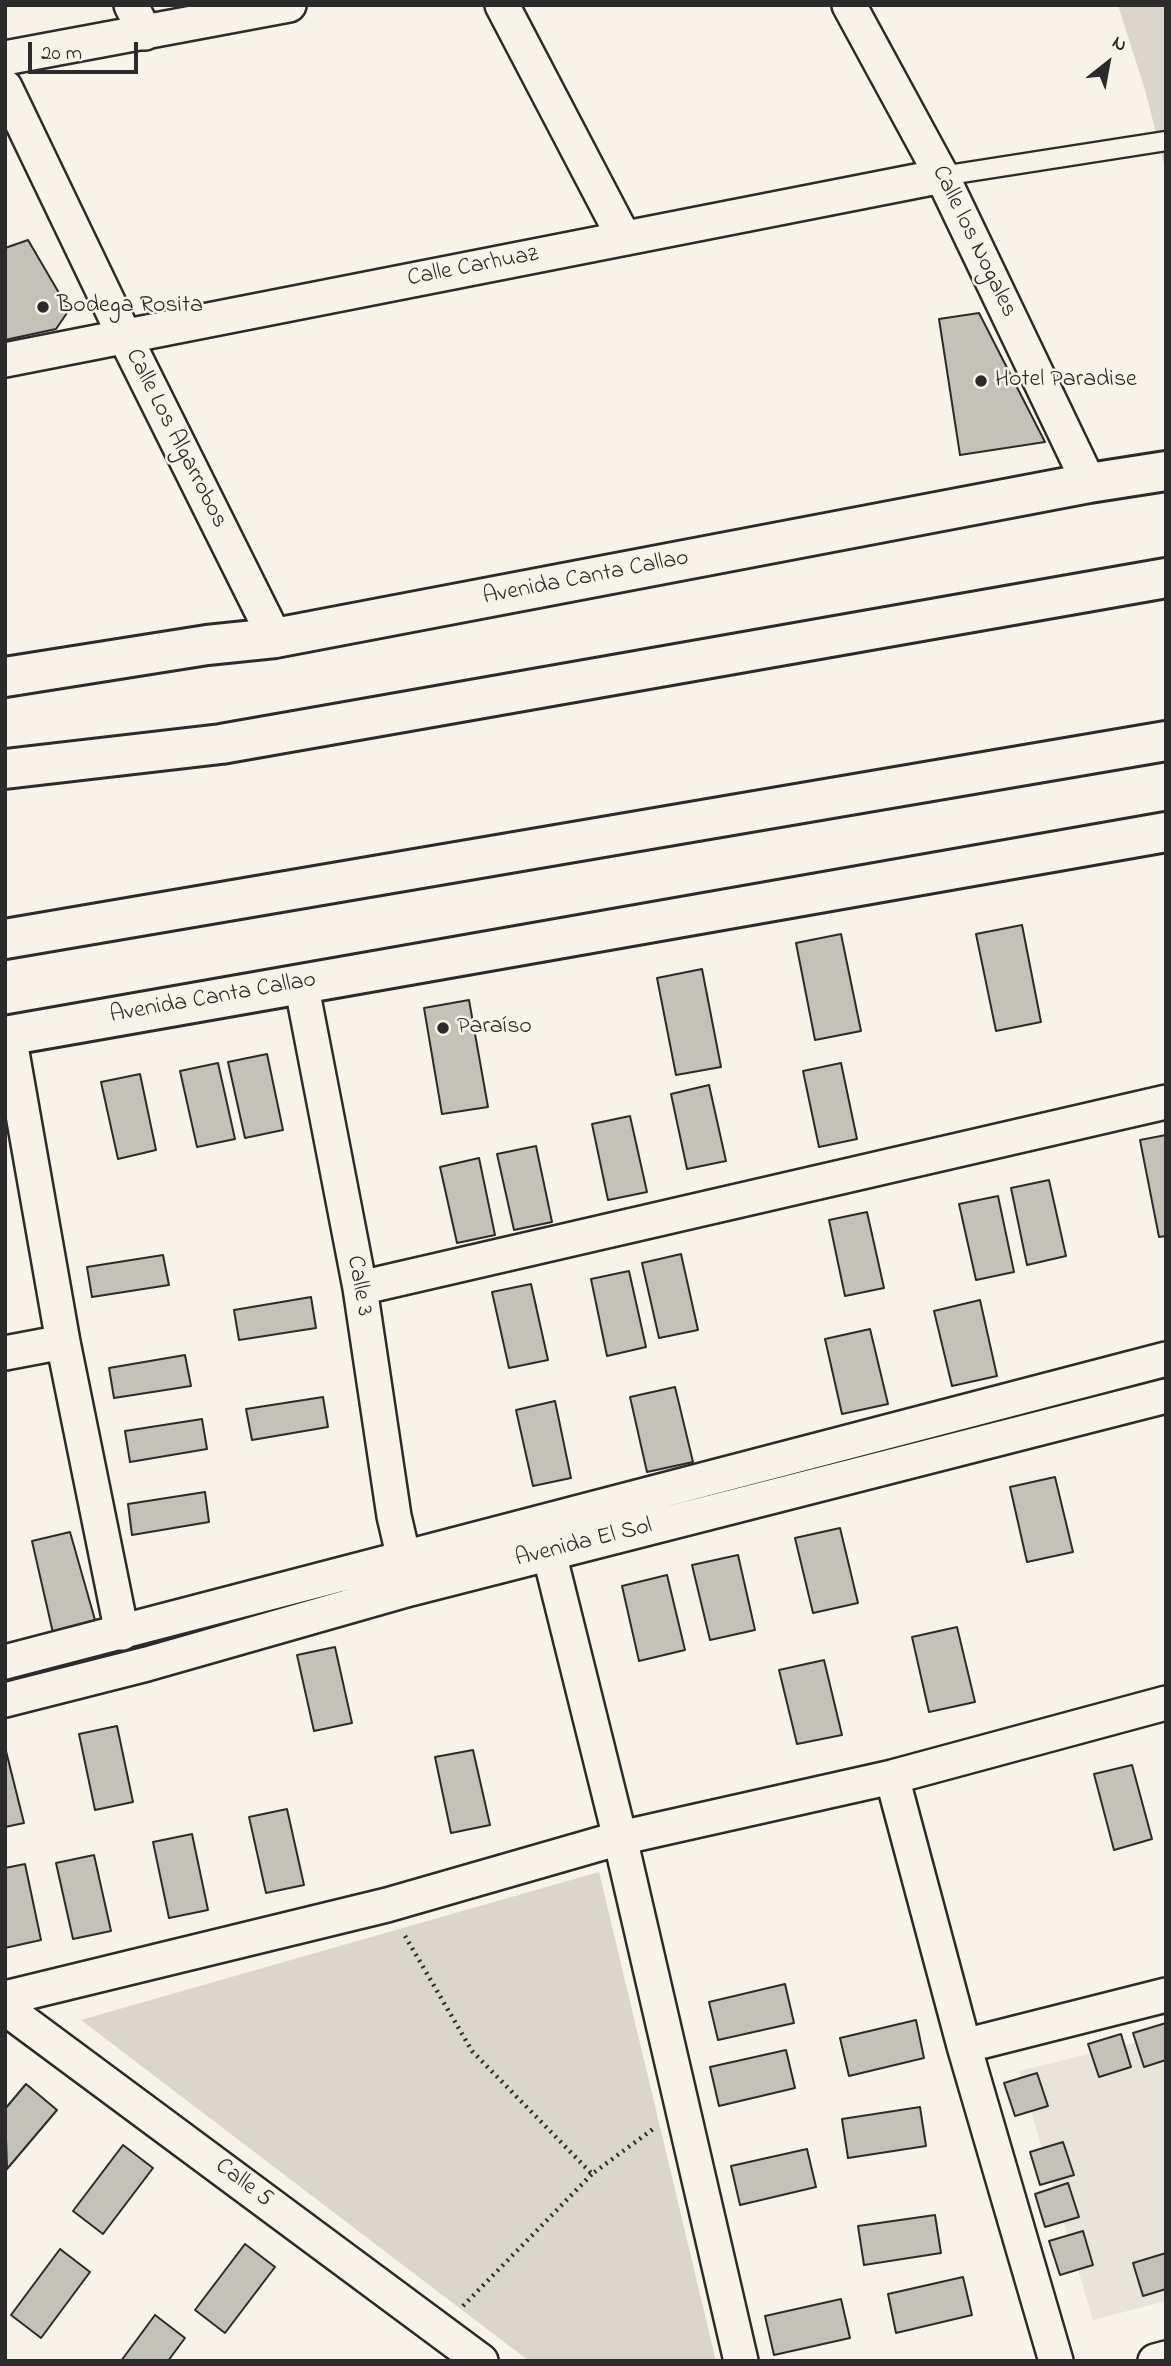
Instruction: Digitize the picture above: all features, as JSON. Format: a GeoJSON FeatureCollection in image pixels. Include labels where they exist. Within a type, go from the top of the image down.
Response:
{"type":"FeatureCollection","features":[{"type":"Feature","properties":{"kind":"main road","name":"Avenida Canta Callao"},"geometry":{"type":"LineString","coordinates":[[5,677],[207,645],[275,638],[1163,466]]}},
{"type":"Feature","properties":{"kind":"main road"},"geometry":{"type":"LineString","coordinates":[[5,769],[221,744],[1166,578]]}},
{"type":"Feature","properties":{"kind":"main road"},"geometry":{"type":"LineString","coordinates":[[5,939],[1166,741]]}},
{"type":"Feature","properties":{"kind":"main road","name":"Avenida Canta Callao"},"geometry":{"type":"LineString","coordinates":[[7,1036],[1166,832]]}},
{"type":"Feature","properties":{"kind":"street"},"geometry":{"type":"LineString","coordinates":[[5,58],[138,19],[289,5]]}},
{"type":"Feature","properties":{"kind":"street"},"geometry":{"type":"LineString","coordinates":[[502,5],[624,238]]}},
{"type":"Feature","properties":{"kind":"street","name":"Calle los Nogales"},"geometry":{"type":"LineString","coordinates":[[849,5],[942,176],[1089,482]]}},
{"type":"Feature","properties":{"kind":"street","name":"Calle Los Algarrobos"},"geometry":{"type":"LineString","coordinates":[[5,87],[125,337],[275,638]]}},
{"type":"Feature","properties":{"kind":"street","name":"Calle Carhuaz"},"geometry":{"type":"LineString","coordinates":[[5,360],[942,176]]}},
{"type":"Feature","properties":{"kind":"street","name":"Calle 3"},"geometry":{"type":"LineString","coordinates":[[301,983],[360,1288],[394,1516],[407,1573]]}},
{"type":"Feature","properties":{"kind":"street"},"geometry":{"type":"LineString","coordinates":[[7,1036],[63,1342],[122,1633]]}},
{"type":"Feature","properties":{"kind":"street"},"geometry":{"type":"LineString","coordinates":[[360,1288],[1166,1102]]}},
{"type":"Feature","properties":{"kind":"street"},"geometry":{"type":"LineString","coordinates":[[5,1353],[63,1342]]}},
{"type":"Feature","properties":{"kind":"street","name":"Avenida El Sol"},"geometry":{"type":"LineString","coordinates":[[5,1700],[148,1664],[407,1573],[1166,1359]]}},
{"type":"Feature","properties":{"kind":"street","name":"Avenida El Sol"},"geometry":{"type":"LineString","coordinates":[[5,1662],[122,1633],[407,1573],[549,1553],[1166,1396]]}},
{"type":"Feature","properties":{"kind":"street"},"geometry":{"type":"LineString","coordinates":[[549,1553],[620,1838],[741,2361]]}},
{"type":"Feature","properties":{"kind":"street"},"geometry":{"type":"LineString","coordinates":[[5,1998],[387,1905],[620,1838],[892,1777],[1166,1703]]}},
{"type":"Feature","properties":{"kind":"street"},"geometry":{"type":"LineString","coordinates":[[892,1777],[964,2046],[1056,2361]]}},
{"type":"Feature","properties":{"kind":"street"},"geometry":{"type":"LineString","coordinates":[[964,2046],[1166,1995]]}},
{"type":"Feature","properties":{"kind":"street","name":"Calle 5"},"geometry":{"type":"LineString","coordinates":[[5,2008],[481,2361]]}},
{"type":"Feature","properties":{"kind":"street"},"geometry":{"type":"LineString","coordinates":[[1155,2361],[1166,2358]]}},
{"type":"Feature","properties":{"kind":"lane"},"geometry":{"type":"LineString","coordinates":[[942,176],[1166,141]]}},
{"type":"Feature","properties":{"kind":"path"},"geometry":{"type":"LineString","coordinates":[[387,1905],[472,2051],[592,2174]]}},
{"type":"Feature","properties":{"kind":"path"},"geometry":{"type":"LineString","coordinates":[[440,2330],[592,2174],[682,2108]]}},
{"type":"Feature","properties":{"kind":"shaded area"},"geometry":{"type":"Polygon","coordinates":[[[1118,5],[1166,5],[1166,172],[1145,90],[1118,5]]]}},
{"type":"Feature","properties":{"kind":"shaded area"},"geometry":{"type":"Polygon","coordinates":[[[599,1872],[716,2361],[529,2361],[81,2020],[599,1872]]]}},
{"type":"Feature","properties":{"kind":"shaded area"},"geometry":{"type":"Polygon","coordinates":[[[1166,2035],[1166,2301],[1093,2320],[1019,2071],[1166,2035]]]}},
{"type":"Feature","properties":{"kind":"building"},"geometry":{"type":"Polygon","coordinates":[[[28,240],[69,310],[56,329],[5,340],[5,248],[28,240]]]}},
{"type":"Feature","properties":{"kind":"building","name":"Hotel Paradise"},"geometry":{"type":"Polygon","coordinates":[[[979,313],[1045,442],[960,455],[939,319],[979,313]]]}},
{"type":"Feature","properties":{"kind":"building"},"geometry":{"type":"Polygon","coordinates":[[[1022,925],[1041,1022],[996,1031],[976,934],[1022,925]]]}},
{"type":"Feature","properties":{"kind":"building"},"geometry":{"type":"Polygon","coordinates":[[[841,934],[861,1031],[815,1040],[796,943],[841,934]]]}},
{"type":"Feature","properties":{"kind":"building"},"geometry":{"type":"Polygon","coordinates":[[[702,969],[721,1067],[676,1075],[657,978],[702,969]]]}},
{"type":"Feature","properties":{"kind":"building"},"geometry":{"type":"Polygon","coordinates":[[[469,1000],[488,1107],[442,1114],[424,1008],[469,1000]]]}},
{"type":"Feature","properties":{"kind":"building"},"geometry":{"type":"Polygon","coordinates":[[[267,1054],[283,1130],[245,1138],[228,1062],[267,1054]]]}},
{"type":"Feature","properties":{"kind":"building"},"geometry":{"type":"Polygon","coordinates":[[[218,1063],[235,1139],[197,1147],[180,1071],[218,1063]]]}},
{"type":"Feature","properties":{"kind":"building"},"geometry":{"type":"Polygon","coordinates":[[[841,1063],[857,1139],[819,1147],[803,1071],[841,1063]]]}},
{"type":"Feature","properties":{"kind":"building"},"geometry":{"type":"Polygon","coordinates":[[[140,1074],[156,1150],[118,1159],[101,1082],[140,1074]]]}},
{"type":"Feature","properties":{"kind":"building"},"geometry":{"type":"Polygon","coordinates":[[[709,1085],[726,1161],[687,1169],[671,1094],[709,1085]]]}},
{"type":"Feature","properties":{"kind":"building"},"geometry":{"type":"Polygon","coordinates":[[[630,1116],[647,1192],[608,1200],[592,1124],[630,1116]]]}},
{"type":"Feature","properties":{"kind":"building"},"geometry":{"type":"Polygon","coordinates":[[[1166,1135],[1166,1236],[1159,1237],[1140,1140],[1166,1135]]]}},
{"type":"Feature","properties":{"kind":"building"},"geometry":{"type":"Polygon","coordinates":[[[536,1146],[552,1222],[514,1230],[497,1154],[536,1146]]]}},
{"type":"Feature","properties":{"kind":"building"},"geometry":{"type":"Polygon","coordinates":[[[479,1158],[495,1235],[457,1243],[440,1167],[479,1158]]]}},
{"type":"Feature","properties":{"kind":"building"},"geometry":{"type":"Polygon","coordinates":[[[1049,1180],[1066,1256],[1027,1265],[1011,1188],[1049,1180]]]}},
{"type":"Feature","properties":{"kind":"building"},"geometry":{"type":"Polygon","coordinates":[[[998,1196],[1014,1272],[976,1280],[959,1204],[998,1196]]]}},
{"type":"Feature","properties":{"kind":"building"},"geometry":{"type":"Polygon","coordinates":[[[867,1212],[884,1288],[845,1296],[829,1220],[867,1212]]]}},
{"type":"Feature","properties":{"kind":"building"},"geometry":{"type":"Polygon","coordinates":[[[681,1254],[698,1330],[659,1338],[642,1263],[681,1254]]]}},
{"type":"Feature","properties":{"kind":"building"},"geometry":{"type":"Polygon","coordinates":[[[163,1255],[169,1285],[92,1297],[87,1267],[163,1255]]]}},
{"type":"Feature","properties":{"kind":"building"},"geometry":{"type":"Polygon","coordinates":[[[629,1271],[646,1347],[607,1356],[591,1279],[629,1271]]]}},
{"type":"Feature","properties":{"kind":"building"},"geometry":{"type":"Polygon","coordinates":[[[531,1284],[548,1360],[509,1368],[492,1292],[531,1284]]]}},
{"type":"Feature","properties":{"kind":"building"},"geometry":{"type":"Polygon","coordinates":[[[311,1297],[316,1328],[239,1340],[234,1310],[311,1297]]]}},
{"type":"Feature","properties":{"kind":"building"},"geometry":{"type":"Polygon","coordinates":[[[980,1300],[997,1376],[952,1386],[934,1311],[980,1300]]]}},
{"type":"Feature","properties":{"kind":"building"},"geometry":{"type":"Polygon","coordinates":[[[870,1329],[888,1404],[842,1414],[825,1339],[870,1329]]]}},
{"type":"Feature","properties":{"kind":"building"},"geometry":{"type":"Polygon","coordinates":[[[185,1355],[191,1386],[114,1398],[109,1368],[185,1355]]]}},
{"type":"Feature","properties":{"kind":"building"},"geometry":{"type":"Polygon","coordinates":[[[675,1387],[693,1462],[647,1472],[630,1397],[675,1387]]]}},
{"type":"Feature","properties":{"kind":"building"},"geometry":{"type":"Polygon","coordinates":[[[323,1397],[328,1427],[252,1440],[246,1409],[323,1397]]]}},
{"type":"Feature","properties":{"kind":"building"},"geometry":{"type":"Polygon","coordinates":[[[555,1401],[571,1478],[533,1486],[516,1410],[555,1401]]]}},
{"type":"Feature","properties":{"kind":"building"},"geometry":{"type":"Polygon","coordinates":[[[202,1419],[207,1449],[130,1462],[125,1431],[202,1419]]]}},
{"type":"Feature","properties":{"kind":"building"},"geometry":{"type":"Polygon","coordinates":[[[1055,1477],[1073,1552],[1027,1562],[1010,1487],[1055,1477]]]}},
{"type":"Feature","properties":{"kind":"building"},"geometry":{"type":"Polygon","coordinates":[[[205,1492],[209,1522],[132,1535],[128,1504],[205,1492]]]}},
{"type":"Feature","properties":{"kind":"building"},"geometry":{"type":"Polygon","coordinates":[[[840,1528],[858,1603],[813,1613],[795,1538],[840,1528]]]}},
{"type":"Feature","properties":{"kind":"building"},"geometry":{"type":"Polygon","coordinates":[[[70,1532],[95,1620],[53,1633],[32,1541],[70,1532]]]}},
{"type":"Feature","properties":{"kind":"building"},"geometry":{"type":"Polygon","coordinates":[[[738,1555],[755,1630],[710,1640],[692,1565],[738,1555]]]}},
{"type":"Feature","properties":{"kind":"building"},"geometry":{"type":"Polygon","coordinates":[[[667,1575],[685,1650],[639,1661],[622,1586],[667,1575]]]}},
{"type":"Feature","properties":{"kind":"building"},"geometry":{"type":"Polygon","coordinates":[[[957,1627],[975,1702],[929,1712],[912,1637],[957,1627]]]}},
{"type":"Feature","properties":{"kind":"building"},"geometry":{"type":"Polygon","coordinates":[[[335,1647],[352,1723],[314,1731],[297,1655],[335,1647]]]}},
{"type":"Feature","properties":{"kind":"building"},"geometry":{"type":"Polygon","coordinates":[[[824,1660],[842,1735],[797,1744],[779,1670],[824,1660]]]}},
{"type":"Feature","properties":{"kind":"building"},"geometry":{"type":"Polygon","coordinates":[[[117,1726],[133,1802],[95,1810],[79,1734],[117,1726]]]}},
{"type":"Feature","properties":{"kind":"building"},"geometry":{"type":"Polygon","coordinates":[[[5,1747],[24,1823],[5,1827],[5,1747]]]}},
{"type":"Feature","properties":{"kind":"building"},"geometry":{"type":"Polygon","coordinates":[[[473,1750],[490,1825],[451,1833],[435,1757],[473,1750]]]}},
{"type":"Feature","properties":{"kind":"building"},"geometry":{"type":"Polygon","coordinates":[[[1132,1765],[1152,1839],[1114,1850],[1094,1774],[1132,1765]]]}},
{"type":"Feature","properties":{"kind":"building"},"geometry":{"type":"Polygon","coordinates":[[[287,1809],[304,1885],[266,1893],[249,1817],[287,1809]]]}},
{"type":"Feature","properties":{"kind":"building"},"geometry":{"type":"Polygon","coordinates":[[[192,1834],[208,1910],[169,1918],[153,1842],[192,1834]]]}},
{"type":"Feature","properties":{"kind":"building"},"geometry":{"type":"Polygon","coordinates":[[[94,1855],[111,1931],[73,1939],[56,1863],[94,1855]]]}},
{"type":"Feature","properties":{"kind":"building"},"geometry":{"type":"Polygon","coordinates":[[[25,1864],[41,1940],[5,1948],[5,1868],[25,1864]]]}},
{"type":"Feature","properties":{"kind":"building"},"geometry":{"type":"Polygon","coordinates":[[[785,1984],[794,2023],[718,2040],[709,2002],[785,1984]]]}},
{"type":"Feature","properties":{"kind":"building"},"geometry":{"type":"Polygon","coordinates":[[[916,2020],[924,2058],[849,2076],[840,2038],[916,2020]]]}},
{"type":"Feature","properties":{"kind":"building"},"geometry":{"type":"Polygon","coordinates":[[[1166,2023],[1166,2060],[1144,2067],[1133,2033],[1166,2023]]]}},
{"type":"Feature","properties":{"kind":"building"},"geometry":{"type":"Polygon","coordinates":[[[1121,2034],[1131,2067],[1099,2077],[1088,2044],[1121,2034]]]}},
{"type":"Feature","properties":{"kind":"building"},"geometry":{"type":"Polygon","coordinates":[[[786,2050],[795,2088],[719,2106],[710,2067],[786,2050]]]}},
{"type":"Feature","properties":{"kind":"building"},"geometry":{"type":"Polygon","coordinates":[[[1037,2073],[1048,2106],[1015,2116],[1004,2083],[1037,2073]]]}},
{"type":"Feature","properties":{"kind":"building"},"geometry":{"type":"Polygon","coordinates":[[[26,2084],[57,2110],[7,2169],[5,2109],[26,2084]]]}},
{"type":"Feature","properties":{"kind":"building"},"geometry":{"type":"Polygon","coordinates":[[[920,2107],[926,2146],[848,2158],[842,2119],[920,2107]]]}},
{"type":"Feature","properties":{"kind":"building"},"geometry":{"type":"Polygon","coordinates":[[[1063,2142],[1074,2175],[1040,2185],[1030,2152],[1063,2142]]]}},
{"type":"Feature","properties":{"kind":"building"},"geometry":{"type":"Polygon","coordinates":[[[123,2145],[153,2168],[103,2234],[73,2211],[123,2145]]]}},
{"type":"Feature","properties":{"kind":"building"},"geometry":{"type":"Polygon","coordinates":[[[807,2149],[816,2187],[740,2205],[731,2166],[807,2149]]]}},
{"type":"Feature","properties":{"kind":"building"},"geometry":{"type":"Polygon","coordinates":[[[1068,2183],[1079,2217],[1045,2227],[1035,2194],[1068,2183]]]}},
{"type":"Feature","properties":{"kind":"building"},"geometry":{"type":"Polygon","coordinates":[[[935,2215],[941,2253],[864,2265],[858,2226],[935,2215]]]}},
{"type":"Feature","properties":{"kind":"building"},"geometry":{"type":"Polygon","coordinates":[[[1083,2231],[1093,2265],[1060,2275],[1049,2241],[1083,2231]]]}},
{"type":"Feature","properties":{"kind":"building"},"geometry":{"type":"Polygon","coordinates":[[[245,2244],[275,2267],[225,2333],[195,2310],[245,2244]]]}},
{"type":"Feature","properties":{"kind":"building"},"geometry":{"type":"Polygon","coordinates":[[[60,2249],[90,2272],[41,2338],[11,2315],[60,2249]]]}},
{"type":"Feature","properties":{"kind":"building"},"geometry":{"type":"Polygon","coordinates":[[[1166,2253],[1166,2289],[1143,2296],[1133,2263],[1166,2253]]]}},
{"type":"Feature","properties":{"kind":"building"},"geometry":{"type":"Polygon","coordinates":[[[963,2277],[972,2315],[896,2333],[888,2294],[963,2277]]]}},
{"type":"Feature","properties":{"kind":"building"},"geometry":{"type":"Polygon","coordinates":[[[841,2299],[850,2338],[774,2355],[765,2316],[841,2299]]]}},
{"type":"Feature","properties":{"kind":"building"},"geometry":{"type":"Polygon","coordinates":[[[155,2315],[185,2338],[168,2361],[121,2361],[155,2315]]]}},
{"type":"Feature","properties":{"kind":"place","name":"Bodega Rosita"},"geometry":{"type":"Point","coordinates":[43,307]}},
{"type":"Feature","properties":{"kind":"place","name":"Hotel Paradise"},"geometry":{"type":"Point","coordinates":[981,381]}},
{"type":"Feature","properties":{"kind":"place","name":"Paraíso"},"geometry":{"type":"Point","coordinates":[443,1028]}}]}
